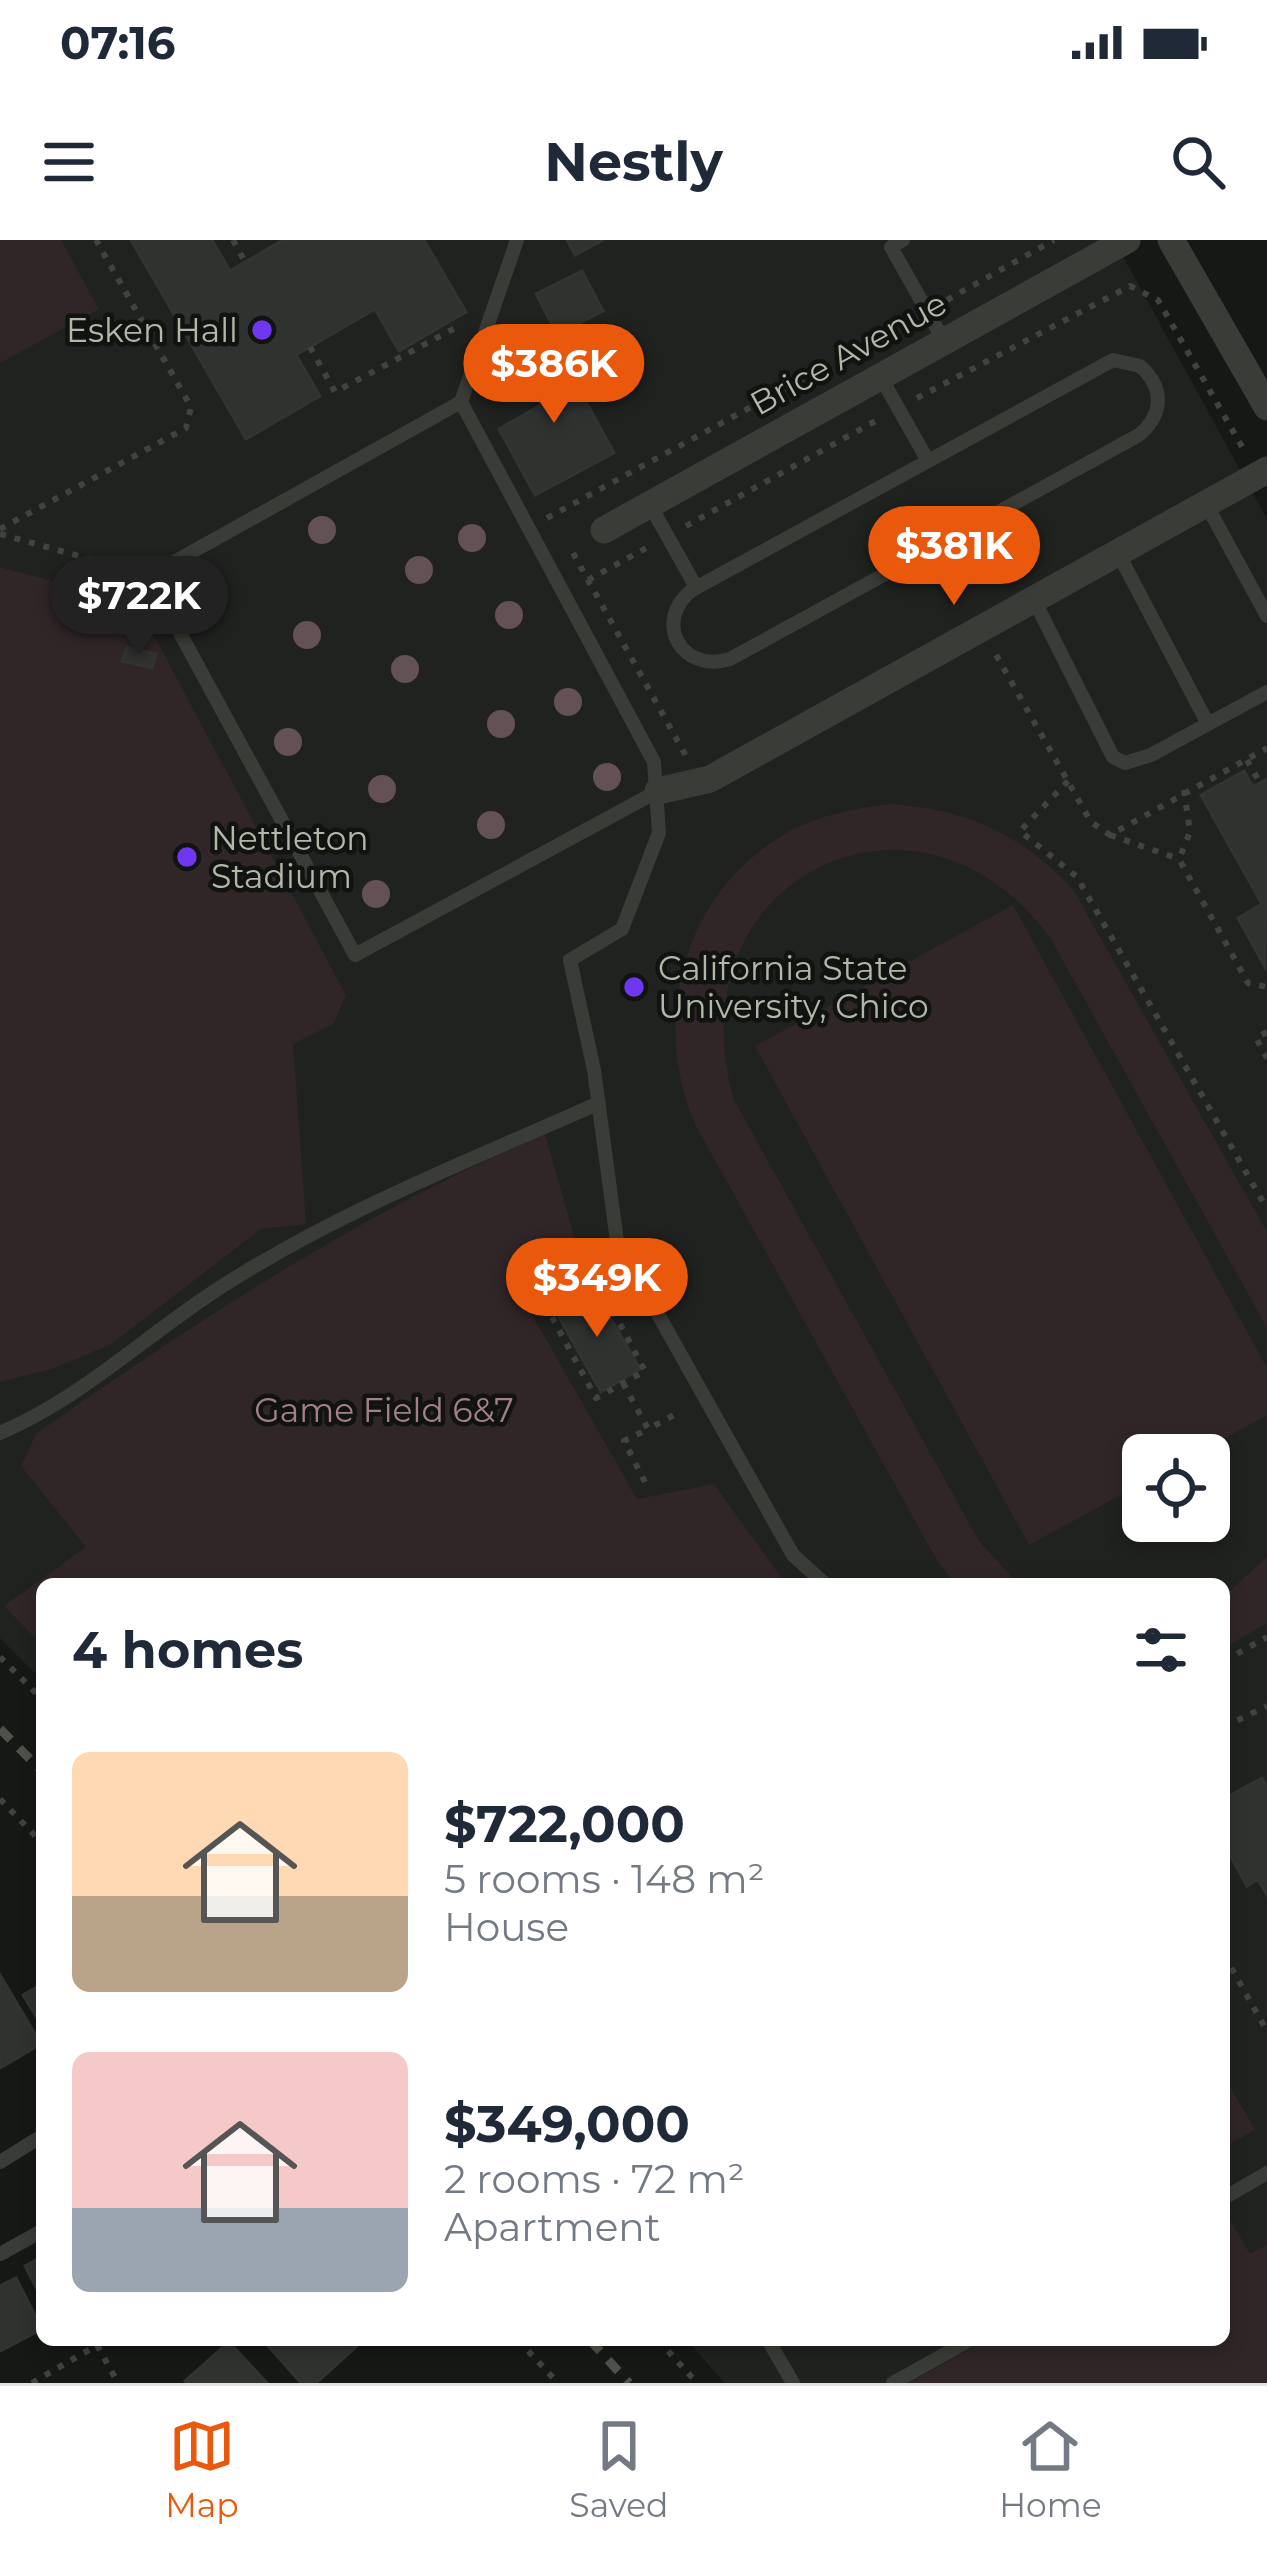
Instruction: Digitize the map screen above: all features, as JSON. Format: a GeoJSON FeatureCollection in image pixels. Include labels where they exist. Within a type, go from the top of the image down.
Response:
{"type":"FeatureCollection","features":[{"type":"Feature","properties":{"kind":"street","name":"Brice Avenue"},"geometry":{"type":"LineString","coordinates":[[604,530],[1127,240]]}},
{"type":"Feature","properties":{"kind":"street"},"geometry":{"type":"LineString","coordinates":[[1171,240],[1267,407]]}},
{"type":"Feature","properties":{"kind":"street"},"geometry":{"type":"LineString","coordinates":[[658,791],[700,782],[1263,473]]}},
{"type":"Feature","properties":{"kind":"lane"},"geometry":{"type":"LineString","coordinates":[[517,240],[461,402],[149,576],[355,955],[658,791]]}},
{"type":"Feature","properties":{"kind":"lane"},"geometry":{"type":"LineString","coordinates":[[903,240],[890,247],[944,341]]}},
{"type":"Feature","properties":{"kind":"lane"},"geometry":{"type":"LineString","coordinates":[[1113,360],[1140,366],[1157,387],[1156,414],[1139,434],[730,659],[704,663],[681,650],[674,637],[674,610],[696,587],[1113,360]]}},
{"type":"Feature","properties":{"kind":"lane"},"geometry":{"type":"LineString","coordinates":[[880,376],[927,459]]}},
{"type":"Feature","properties":{"kind":"lane"},"geometry":{"type":"LineString","coordinates":[[461,402],[654,762],[659,833],[622,929],[570,960],[599,1103],[617,1241],[793,1556],[818,1578]]}},
{"type":"Feature","properties":{"kind":"lane"},"geometry":{"type":"LineString","coordinates":[[1206,504],[1267,616]]}},
{"type":"Feature","properties":{"kind":"lane"},"geometry":{"type":"LineString","coordinates":[[650,505],[696,587]]}},
{"type":"Feature","properties":{"kind":"lane"},"geometry":{"type":"LineString","coordinates":[[1118,553],[1208,724]]}},
{"type":"Feature","properties":{"kind":"lane"},"geometry":{"type":"LineString","coordinates":[[1034,600],[1113,757],[1134,763],[1267,692]]}},
{"type":"Feature","properties":{"kind":"lane"},"geometry":{"type":"LineString","coordinates":[[0,1433],[47,1414],[220,1288],[337,1220],[599,1103]]}},
{"type":"Feature","properties":{"kind":"lane"},"geometry":{"type":"LineString","coordinates":[[0,2162],[36,2140]]}},
{"type":"Feature","properties":{"kind":"lane"},"geometry":{"type":"LineString","coordinates":[[1230,2195],[1267,2174]]}},
{"type":"Feature","properties":{"kind":"lane"},"geometry":{"type":"LineString","coordinates":[[0,2254],[36,2234]]}},
{"type":"Feature","properties":{"kind":"lane"},"geometry":{"type":"LineString","coordinates":[[771,2346],[793,2383]]}},
{"type":"Feature","properties":{"kind":"lane"},"geometry":{"type":"LineString","coordinates":[[893,2383],[959,2346]]}},
{"type":"Feature","properties":{"kind":"path"},"geometry":{"type":"LineString","coordinates":[[0,532],[187,428],[191,407],[96,240]]}},
{"type":"Feature","properties":{"kind":"path"},"geometry":{"type":"LineString","coordinates":[[233,240],[244,262]]}},
{"type":"Feature","properties":{"kind":"path"},"geometry":{"type":"LineString","coordinates":[[561,531],[552,514],[1054,240]]}},
{"type":"Feature","properties":{"kind":"path"},"geometry":{"type":"LineString","coordinates":[[588,580],[1130,286],[1158,300],[1263,473]]}},
{"type":"Feature","properties":{"kind":"path"},"geometry":{"type":"LineString","coordinates":[[310,347],[334,392],[472,317]]}},
{"type":"Feature","properties":{"kind":"path"},"geometry":{"type":"LineString","coordinates":[[0,532],[149,576]]}},
{"type":"Feature","properties":{"kind":"path"},"geometry":{"type":"LineString","coordinates":[[570,547],[700,782]]}},
{"type":"Feature","properties":{"kind":"path"},"geometry":{"type":"LineString","coordinates":[[996,655],[1091,822],[1110,836],[1179,859],[1248,983],[1267,987]]}},
{"type":"Feature","properties":{"kind":"path"},"geometry":{"type":"LineString","coordinates":[[1110,836],[1267,748]]}},
{"type":"Feature","properties":{"kind":"path"},"geometry":{"type":"LineString","coordinates":[[1247,760],[1260,783]]}},
{"type":"Feature","properties":{"kind":"path"},"geometry":{"type":"LineString","coordinates":[[1068,781],[1020,831],[1078,877],[1267,1209]]}},
{"type":"Feature","properties":{"kind":"path"},"geometry":{"type":"LineString","coordinates":[[1179,859],[1190,832],[1185,793]]}},
{"type":"Feature","properties":{"kind":"path"},"geometry":{"type":"LineString","coordinates":[[1267,1032],[1255,1038],[1267,1058]]}},
{"type":"Feature","properties":{"kind":"path"},"geometry":{"type":"LineString","coordinates":[[584,1242],[597,1281],[645,1371],[596,1398],[548,1307],[597,1281]]}},
{"type":"Feature","properties":{"kind":"path"},"geometry":{"type":"LineString","coordinates":[[622,1383],[648,1429]]}},
{"type":"Feature","properties":{"kind":"path"},"geometry":{"type":"LineString","coordinates":[[644,1483],[624,1441],[674,1415]]}},
{"type":"Feature","properties":{"kind":"path"},"geometry":{"type":"LineString","coordinates":[[1230,1658],[1267,1637]]}},
{"type":"Feature","properties":{"kind":"path"},"geometry":{"type":"LineString","coordinates":[[0,1657],[36,1693]]}},
{"type":"Feature","properties":{"kind":"path"},"geometry":{"type":"LineString","coordinates":[[1230,1724],[1267,1706]]}},
{"type":"Feature","properties":{"kind":"path"},"geometry":{"type":"LineString","coordinates":[[0,1799],[36,1837]]}},
{"type":"Feature","properties":{"kind":"path"},"geometry":{"type":"LineString","coordinates":[[1230,1966],[1267,2031]]}},
{"type":"Feature","properties":{"kind":"path"},"geometry":{"type":"LineString","coordinates":[[32,2383],[96,2346]]}},
{"type":"Feature","properties":{"kind":"path"},"geometry":{"type":"LineString","coordinates":[[99,2346],[118,2383]]}},
{"type":"Feature","properties":{"kind":"path"},"geometry":{"type":"LineString","coordinates":[[524,2346],[558,2383]]}},
{"type":"Feature","properties":{"kind":"path"},"geometry":{"type":"LineString","coordinates":[[664,2346],[698,2383]]}},
{"type":"Feature","properties":{"kind":"shaded area","name":"California State University, Chico"},"geometry":{"type":"Polygon","coordinates":[[[0,240],[1114,240],[1267,519],[1267,2383],[725,2383],[692,2346],[1230,2346],[1230,1578],[36,1578],[36,1674],[0,1638],[0,240]]]}},
{"type":"Feature","properties":{"kind":"green space"},"geometry":{"type":"Polygon","coordinates":[[[0,240],[61,240],[99,309],[0,363],[0,240]]]}},
{"type":"Feature","properties":{"kind":"green space"},"geometry":{"type":"Polygon","coordinates":[[[0,567],[137,604],[346,995],[333,1024],[293,1044],[306,1224],[261,1229],[110,1345],[51,1369],[0,1382],[0,567]]]}},
{"type":"Feature","properties":{"kind":"green space"},"geometry":{"type":"Polygon","coordinates":[[[891,804],[969,819],[1014,840],[1055,871],[1074,891],[1267,1232],[1267,1328],[1051,939],[997,884],[937,856],[876,851],[819,867],[772,903],[738,955],[724,1021],[734,1100],[979,1541],[1013,1578],[950,1578],[934,1555],[696,1126],[683,1087],[676,1047],[684,967],[697,930],[718,895],[744,865],[790,831],[862,808],[891,804]]]}},
{"type":"Feature","properties":{"kind":"green space"},"geometry":{"type":"Polygon","coordinates":[[[1013,905],[1267,1368],[1267,1415],[1230,1435],[1122,1434],[1122,1494],[1029,1545],[755,1046],[1013,905]]]}},
{"type":"Feature","properties":{"kind":"green space","name":"Game Field 6&7"},"geometry":{"type":"Polygon","coordinates":[[[545,1134],[583,1268],[523,1299],[637,1499],[714,1484],[782,1578],[43,1578],[86,1547],[21,1466],[36,1434],[283,1270],[477,1165],[545,1134]]]}},
{"type":"Feature","properties":{"kind":"green space"},"geometry":{"type":"Polygon","coordinates":[[[1267,1557],[1267,1623],[1230,1645],[1230,1591],[1267,1557]]]}},
{"type":"Feature","properties":{"kind":"green space","name":"Game Field 6&7"},"geometry":{"type":"Polygon","coordinates":[[[36,1583],[36,1639],[4,1606],[36,1583]]]}},
{"type":"Feature","properties":{"kind":"green space"},"geometry":{"type":"Polygon","coordinates":[[[1230,2086],[1255,2130],[1230,2144],[1230,2086]]]}},
{"type":"Feature","properties":{"kind":"green space"},"geometry":{"type":"Polygon","coordinates":[[[1230,2220],[1250,2254],[1267,2245],[1267,2383],[909,2383],[975,2346],[1230,2346],[1230,2220]]]}},
{"type":"Feature","properties":{"kind":"building","name":"Esken Hall"},"geometry":{"type":"Polygon","coordinates":[[[131,240],[212,240],[230,271],[283,240],[424,240],[466,312],[399,351],[375,309],[296,355],[320,396],[246,439],[131,240]]]}},
{"type":"Feature","properties":{"kind":"building"},"geometry":{"type":"Polygon","coordinates":[[[567,240],[603,240],[575,255],[567,240]]]}},
{"type":"Feature","properties":{"kind":"building"},"geometry":{"type":"Polygon","coordinates":[[[582,271],[603,311],[557,334],[536,294],[582,271]]]}},
{"type":"Feature","properties":{"kind":"building"},"geometry":{"type":"Polygon","coordinates":[[[554,343],[614,453],[535,495],[499,429],[541,405],[519,363],[554,343]]]}},
{"type":"Feature","properties":{"kind":"building"},"geometry":{"type":"Polygon","coordinates":[[[127,647],[156,654],[152,668],[122,661],[127,647]]]}},
{"type":"Feature","properties":{"kind":"building"},"geometry":{"type":"Polygon","coordinates":[[[1244,771],[1253,787],[1267,779],[1265,967],[1238,918],[1262,904],[1201,795],[1244,771]]]}},
{"type":"Feature","properties":{"kind":"building"},"geometry":{"type":"Polygon","coordinates":[[[593,1288],[640,1369],[601,1392],[555,1310],[593,1288]]]}},
{"type":"Feature","properties":{"kind":"building"},"geometry":{"type":"Polygon","coordinates":[[[1262,1778],[1267,1787],[1267,1895],[1258,1879],[1247,1886],[1230,1855],[1230,1796],[1262,1778]]]}},
{"type":"Feature","properties":{"kind":"building"},"geometry":{"type":"Polygon","coordinates":[[[0,1975],[36,2036],[36,2047],[0,2068],[0,1975]]]}},
{"type":"Feature","properties":{"kind":"building"},"geometry":{"type":"Polygon","coordinates":[[[36,1987],[36,2016],[23,1995],[36,1987]]]}},
{"type":"Feature","properties":{"kind":"building"},"geometry":{"type":"Polygon","coordinates":[[[36,2260],[36,2287],[25,2266],[36,2260]]]}},
{"type":"Feature","properties":{"kind":"building"},"geometry":{"type":"Polygon","coordinates":[[[16,2278],[36,2317],[36,2332],[0,2351],[0,2286],[16,2278]]]}},
{"type":"Feature","properties":{"kind":"building"},"geometry":{"type":"Polygon","coordinates":[[[224,2346],[233,2346],[267,2383],[187,2383],[224,2346]]]}},
{"type":"Feature","properties":{"kind":"building"},"geometry":{"type":"Polygon","coordinates":[[[268,2346],[356,2347],[316,2383],[301,2383],[268,2346]]]}},
{"type":"Feature","properties":{"kind":"railway"},"geometry":{"type":"LineString","coordinates":[[0,1729],[36,1765]]}},
{"type":"Feature","properties":{"kind":"railway"},"geometry":{"type":"LineString","coordinates":[[595,2346],[629,2383]]}},
{"type":"Feature","properties":{"kind":"place","name":"Esken Hall"},"geometry":{"type":"Point","coordinates":[262,330]}},
{"type":"Feature","properties":{"kind":"place","name":"Nettleton Stadium"},"geometry":{"type":"Point","coordinates":[187,857]}},
{"type":"Feature","properties":{"kind":"place","name":"California State University, Chico"},"geometry":{"type":"Point","coordinates":[634,987]}}]}
